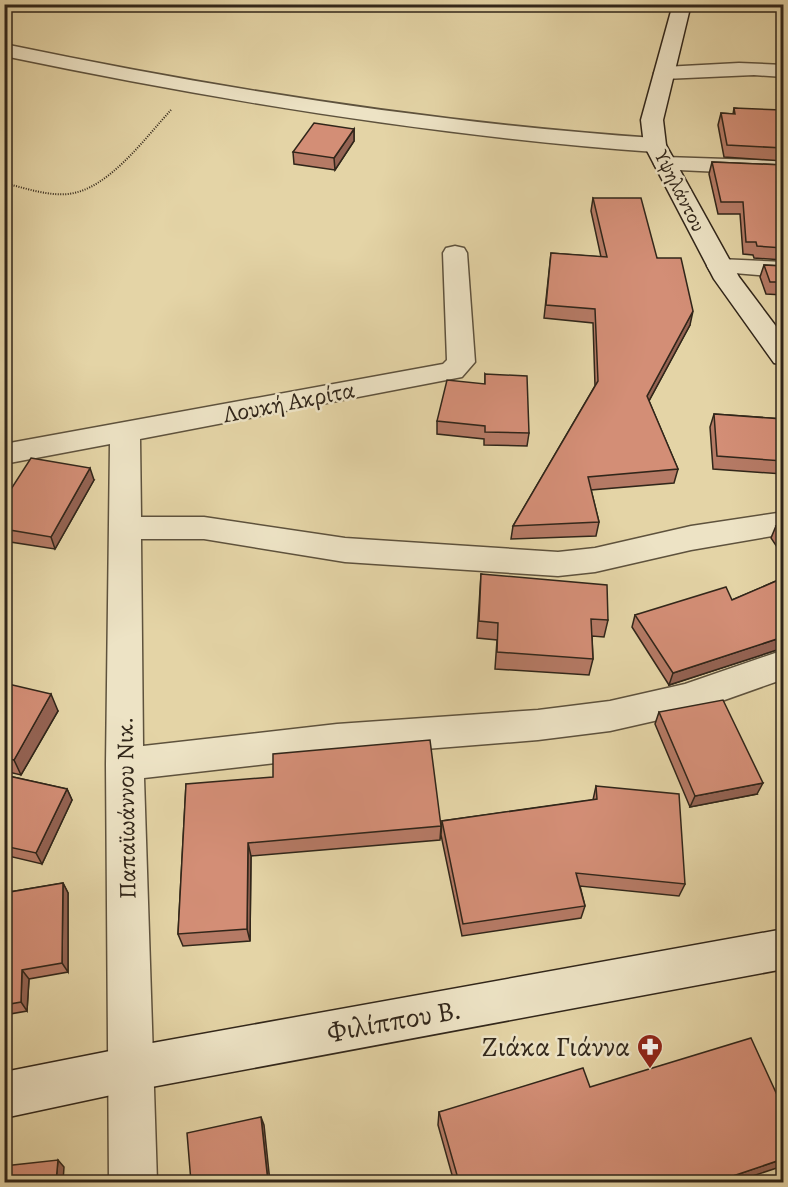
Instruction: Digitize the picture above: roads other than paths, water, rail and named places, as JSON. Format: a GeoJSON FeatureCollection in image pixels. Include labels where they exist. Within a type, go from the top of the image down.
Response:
{"type":"FeatureCollection","features":[{"type":"Feature","properties":{"kind":"street","name":"Υψηλάντου"},"geometry":{"type":"LineString","coordinates":[[682,4],[681,16],[652,120],[660,155],[719,266],[783,357]]}},
{"type":"Feature","properties":{"kind":"street"},"geometry":{"type":"LineString","coordinates":[[4,50],[193,89],[439,127],[783,168]]}},
{"type":"Feature","properties":{"kind":"street"},"geometry":{"type":"LineString","coordinates":[[664,73],[696,74],[760,67],[783,60]]}},
{"type":"Feature","properties":{"kind":"street"},"geometry":{"type":"LineString","coordinates":[[760,67],[783,71]]}},
{"type":"Feature","properties":{"kind":"street","name":"Λουκή Ακρίτα"},"geometry":{"type":"LineString","coordinates":[[4,454],[125,434],[452,371],[459,367],[461,362],[455,253]]}},
{"type":"Feature","properties":{"kind":"street"},"geometry":{"type":"LineString","coordinates":[[719,266],[783,270]]}},
{"type":"Feature","properties":{"kind":"street","name":"Παπαϊωάννου Νικ."},"geometry":{"type":"LineString","coordinates":[[125,434],[125,764],[133,1182]]}},
{"type":"Feature","properties":{"kind":"street"},"geometry":{"type":"LineString","coordinates":[[124,528],[204,528],[345,550],[558,564],[595,560],[691,538],[783,523]]}},
{"type":"Feature","properties":{"kind":"street"},"geometry":{"type":"LineString","coordinates":[[125,764],[337,740],[538,725],[610,716],[671,703],[783,664]]}},
{"type":"Feature","properties":{"kind":"street","name":"Φιλίππου Β."},"geometry":{"type":"LineString","coordinates":[[4,1095],[130,1069],[783,949]]}},
{"type":"Feature","properties":{"kind":"place","name":"Ζιάκα Γιάννα"},"geometry":{"type":"Point","coordinates":[650,1070]}}]}
